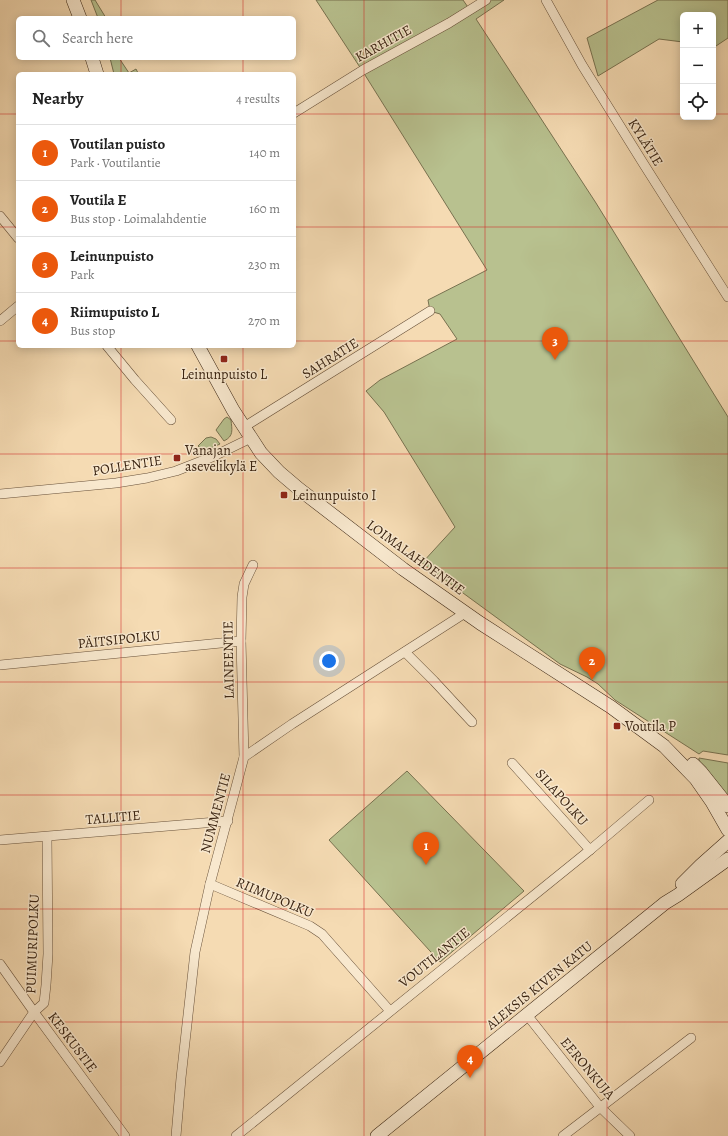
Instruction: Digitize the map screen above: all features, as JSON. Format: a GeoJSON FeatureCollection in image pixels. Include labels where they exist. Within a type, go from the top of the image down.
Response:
{"type":"FeatureCollection","features":[{"type":"Feature","properties":{"kind":"street"},"geometry":{"type":"LineString","coordinates":[[73,0],[79,16]]}},
{"type":"Feature","properties":{"kind":"street","name":"KARHITIE"},"geometry":{"type":"LineString","coordinates":[[296,112],[363,70],[449,23],[486,0]]}},
{"type":"Feature","properties":{"kind":"street","name":"KYLÄTIE"},"geometry":{"type":"LineString","coordinates":[[546,0],[582,65],[642,163],[728,297]]}},
{"type":"Feature","properties":{"kind":"street"},"geometry":{"type":"LineString","coordinates":[[93,60],[96,72]]}},
{"type":"Feature","properties":{"kind":"street"},"geometry":{"type":"LineString","coordinates":[[0,216],[16,236]]}},
{"type":"Feature","properties":{"kind":"street"},"geometry":{"type":"LineString","coordinates":[[0,320],[16,308]]}},
{"type":"Feature","properties":{"kind":"street","name":"SAHRATIE"},"geometry":{"type":"LineString","coordinates":[[247,432],[430,311]]}},
{"type":"Feature","properties":{"kind":"street"},"geometry":{"type":"LineString","coordinates":[[109,348],[171,420]]}},
{"type":"Feature","properties":{"kind":"street","name":"LOIMALAHDENTIE"},"geometry":{"type":"LineString","coordinates":[[199,348],[233,410],[247,432],[261,453],[279,472],[403,569],[465,613],[611,707],[664,746],[684,757],[701,772],[728,806]]}},
{"type":"Feature","properties":{"kind":"street","name":"POLLENTIE"},"geometry":{"type":"LineString","coordinates":[[0,494],[116,483],[176,471],[212,457],[247,432]]}},
{"type":"Feature","properties":{"kind":"street","name":"LAINEENTIE"},"geometry":{"type":"LineString","coordinates":[[244,757],[241,641],[242,597],[244,584],[252,565]]}},
{"type":"Feature","properties":{"kind":"street"},"geometry":{"type":"LineString","coordinates":[[244,757],[292,724],[465,613]]}},
{"type":"Feature","properties":{"kind":"street","name":"PÄITSIPOLKU"},"geometry":{"type":"LineString","coordinates":[[0,665],[241,641]]}},
{"type":"Feature","properties":{"kind":"street"},"geometry":{"type":"LineString","coordinates":[[405,652],[472,722]]}},
{"type":"Feature","properties":{"kind":"street","name":"LOIMALAHDENTIE"},"geometry":{"type":"LineString","coordinates":[[664,746],[696,779],[712,802],[728,830]]}},
{"type":"Feature","properties":{"kind":"street","name":"NUMMENTIE"},"geometry":{"type":"LineString","coordinates":[[176,1136],[194,959],[210,884],[244,757]]}},
{"type":"Feature","properties":{"kind":"street","name":"SILAPOLKU"},"geometry":{"type":"LineString","coordinates":[[512,763],[590,850]]}},
{"type":"Feature","properties":{"kind":"street","name":"VOUTILANTIE"},"geometry":{"type":"LineString","coordinates":[[236,1136],[590,850],[649,800]]}},
{"type":"Feature","properties":{"kind":"street","name":"TALLITIE"},"geometry":{"type":"LineString","coordinates":[[0,840],[228,821]]}},
{"type":"Feature","properties":{"kind":"street","name":"PUIMURIPOLKU"},"geometry":{"type":"LineString","coordinates":[[0,1062],[34,1012],[44,1003],[48,954],[47,837]]}},
{"type":"Feature","properties":{"kind":"street","name":"ALEKSIS KIVEN KATU"},"geometry":{"type":"LineString","coordinates":[[665,903],[701,865],[728,841]]}},
{"type":"Feature","properties":{"kind":"street","name":"ALEKSIS KIVEN KATU"},"geometry":{"type":"LineString","coordinates":[[376,1136],[665,903],[728,859]]}},
{"type":"Feature","properties":{"kind":"street","name":"RIIMUPOLKU"},"geometry":{"type":"LineString","coordinates":[[210,884],[310,926],[322,934],[390,1011]]}},
{"type":"Feature","properties":{"kind":"street","name":"KESKUSTIE"},"geometry":{"type":"LineString","coordinates":[[0,964],[125,1136]]}},
{"type":"Feature","properties":{"kind":"street","name":"EERONKUJA"},"geometry":{"type":"LineString","coordinates":[[526,1015],[600,1107],[630,1136]]}},
{"type":"Feature","properties":{"kind":"street"},"geometry":{"type":"LineString","coordinates":[[563,1136],[691,1038]]}},
{"type":"Feature","properties":{"kind":"green space"},"geometry":{"type":"Polygon","coordinates":[[[91,0],[95,0],[105,16],[97,16],[91,0]]]}},
{"type":"Feature","properties":{"kind":"green space"},"geometry":{"type":"Polygon","coordinates":[[[316,0],[463,0],[472,13],[490,0],[504,0],[476,19],[596,203],[728,417],[728,755],[703,751],[699,754],[615,700],[598,684],[560,664],[422,563],[455,527],[384,412],[366,391],[380,380],[457,339],[440,314],[430,311],[428,300],[487,270],[365,75],[316,0]]]}},
{"type":"Feature","properties":{"kind":"green space"},"geometry":{"type":"Polygon","coordinates":[[[658,0],[728,0],[728,38],[716,46],[716,12],[680,12],[680,42],[659,39],[598,76],[587,38],[658,0]]]}},
{"type":"Feature","properties":{"kind":"green space"},"geometry":{"type":"Polygon","coordinates":[[[110,60],[120,60],[128,72],[114,72],[110,60]]]}},
{"type":"Feature","properties":{"kind":"green space"},"geometry":{"type":"Polygon","coordinates":[[[136,69],[138,72],[131,72],[136,69]]]}},
{"type":"Feature","properties":{"kind":"green space"},"geometry":{"type":"Polygon","coordinates":[[[227,417],[231,420],[232,432],[231,435],[224,441],[216,430],[227,417]]]}},
{"type":"Feature","properties":{"kind":"green space"},"geometry":{"type":"Polygon","coordinates":[[[211,437],[216,439],[220,444],[204,451],[198,446],[206,438],[211,437]]]}},
{"type":"Feature","properties":{"kind":"green space"},"geometry":{"type":"Polygon","coordinates":[[[699,758],[728,763],[728,798],[699,761],[699,758]]]}},
{"type":"Feature","properties":{"kind":"green space"},"geometry":{"type":"Polygon","coordinates":[[[407,771],[524,891],[440,962],[329,840],[407,771]]]}},
{"type":"Feature","properties":{"kind":"place","name":"Leinunpuisto L"},"geometry":{"type":"Point","coordinates":[224,359]}},
{"type":"Feature","properties":{"kind":"place","name":"Leinunpuisto"},"geometry":{"type":"Point","coordinates":[555,360]}},
{"type":"Feature","properties":{"kind":"place","name":"Vanajan asevelikylä E"},"geometry":{"type":"Point","coordinates":[177,458]}},
{"type":"Feature","properties":{"kind":"place","name":"Leinunpuisto I"},"geometry":{"type":"Point","coordinates":[284,495]}},
{"type":"Feature","properties":{"kind":"place","name":"Voutila E"},"geometry":{"type":"Point","coordinates":[592,680]}},
{"type":"Feature","properties":{"kind":"place","name":"Voutila P"},"geometry":{"type":"Point","coordinates":[617,726]}},
{"type":"Feature","properties":{"kind":"place","name":"Voutilan puisto"},"geometry":{"type":"Point","coordinates":[426,865]}},
{"type":"Feature","properties":{"kind":"place","name":"Riimupuisto L"},"geometry":{"type":"Point","coordinates":[470,1078]}}]}
